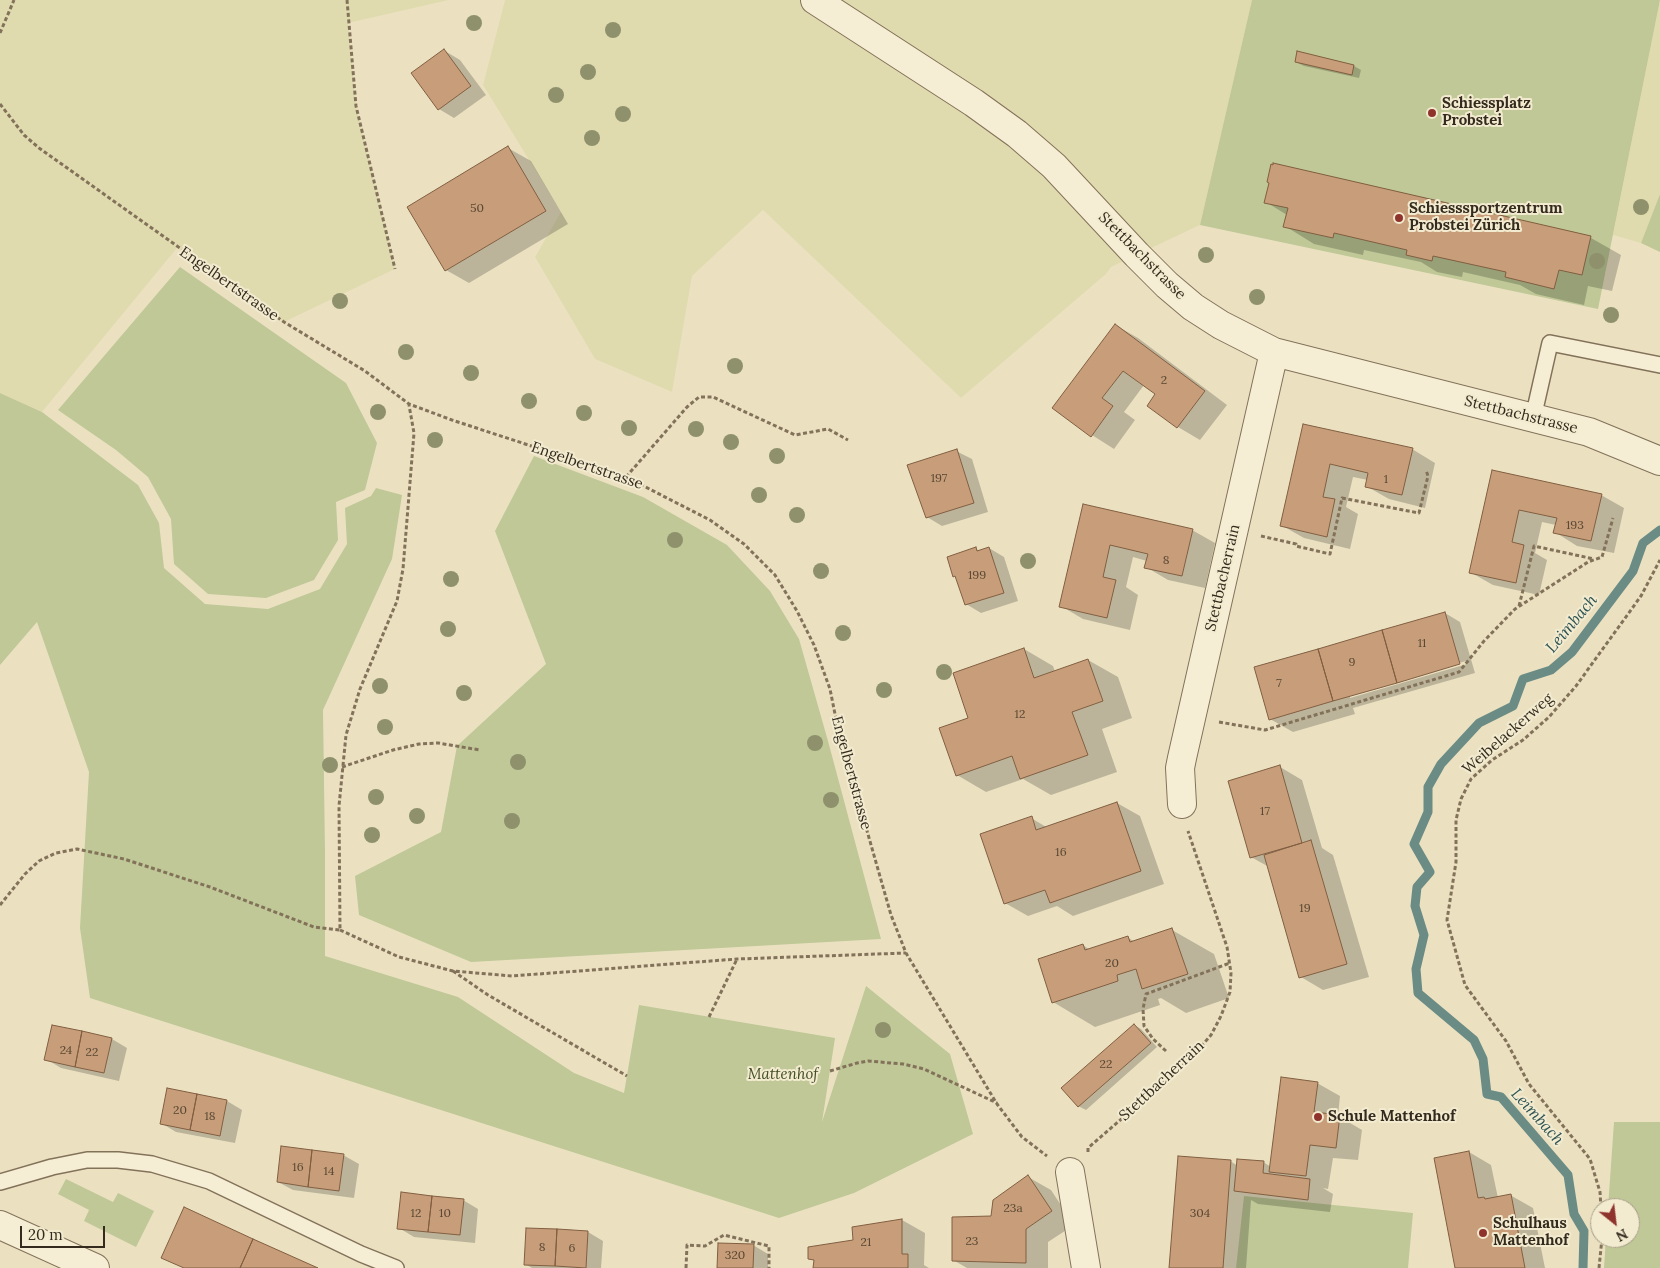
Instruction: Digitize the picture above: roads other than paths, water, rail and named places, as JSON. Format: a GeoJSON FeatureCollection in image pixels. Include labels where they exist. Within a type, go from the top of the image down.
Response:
{"type":"FeatureCollection","features":[{"type":"Feature","properties":{"kind":"street","name":"Stettbachstrasse"},"geometry":{"type":"LineString","coordinates":[[815,0],[974,103],[1017,134],[1054,166],[1137,256],[1193,307],[1221,325],[1274,352],[1589,432],[1660,461]]}},
{"type":"Feature","properties":{"kind":"street","name":"Stettbacherrain"},"geometry":{"type":"LineString","coordinates":[[1182,804],[1180,768],[1274,352]]}},
{"type":"Feature","properties":{"kind":"street"},"geometry":{"type":"LineString","coordinates":[[1070,1172],[1086,1268]]}},
{"type":"Feature","properties":{"kind":"street"},"geometry":{"type":"LineString","coordinates":[[9,1229],[95,1268]]}},
{"type":"Feature","properties":{"kind":"lane"},"geometry":{"type":"LineString","coordinates":[[1533,418],[1550,343],[1660,365]]}},
{"type":"Feature","properties":{"kind":"lane"},"geometry":{"type":"LineString","coordinates":[[0,1182],[52,1167],[87,1160],[118,1160],[152,1164],[208,1181],[361,1254],[396,1268]]}},
{"type":"Feature","properties":{"kind":"waterway","name":"Leimbach"},"geometry":{"type":"LineString","coordinates":[[1583,1268],[1584,1231],[1574,1214],[1568,1175],[1501,1097],[1487,1094],[1483,1059],[1474,1040],[1418,993],[1416,969],[1424,935],[1415,906],[1417,887],[1430,872],[1414,844],[1428,812],[1428,787],[1441,764],[1479,723],[1513,706],[1523,679],[1551,670],[1572,652],[1633,571],[1643,543],[1660,530]]}},
{"type":"Feature","properties":{"kind":"place","name":"Schiessplatz Probstei"},"geometry":{"type":"Point","coordinates":[1432,113]}},
{"type":"Feature","properties":{"kind":"place","name":"Schiesssportzentrum Probstei Zürich"},"geometry":{"type":"Point","coordinates":[1399,218]}},
{"type":"Feature","properties":{"kind":"place","name":"Schule Mattenhof"},"geometry":{"type":"Point","coordinates":[1318,1117]}},
{"type":"Feature","properties":{"kind":"place","name":"Schulhaus Mattenhof"},"geometry":{"type":"Point","coordinates":[1483,1233]}},
{"type":"Feature","properties":{"kind":"park label","name":"Mattenhof"},"geometry":{"type":"Point","coordinates":[783,1075]}}]}
